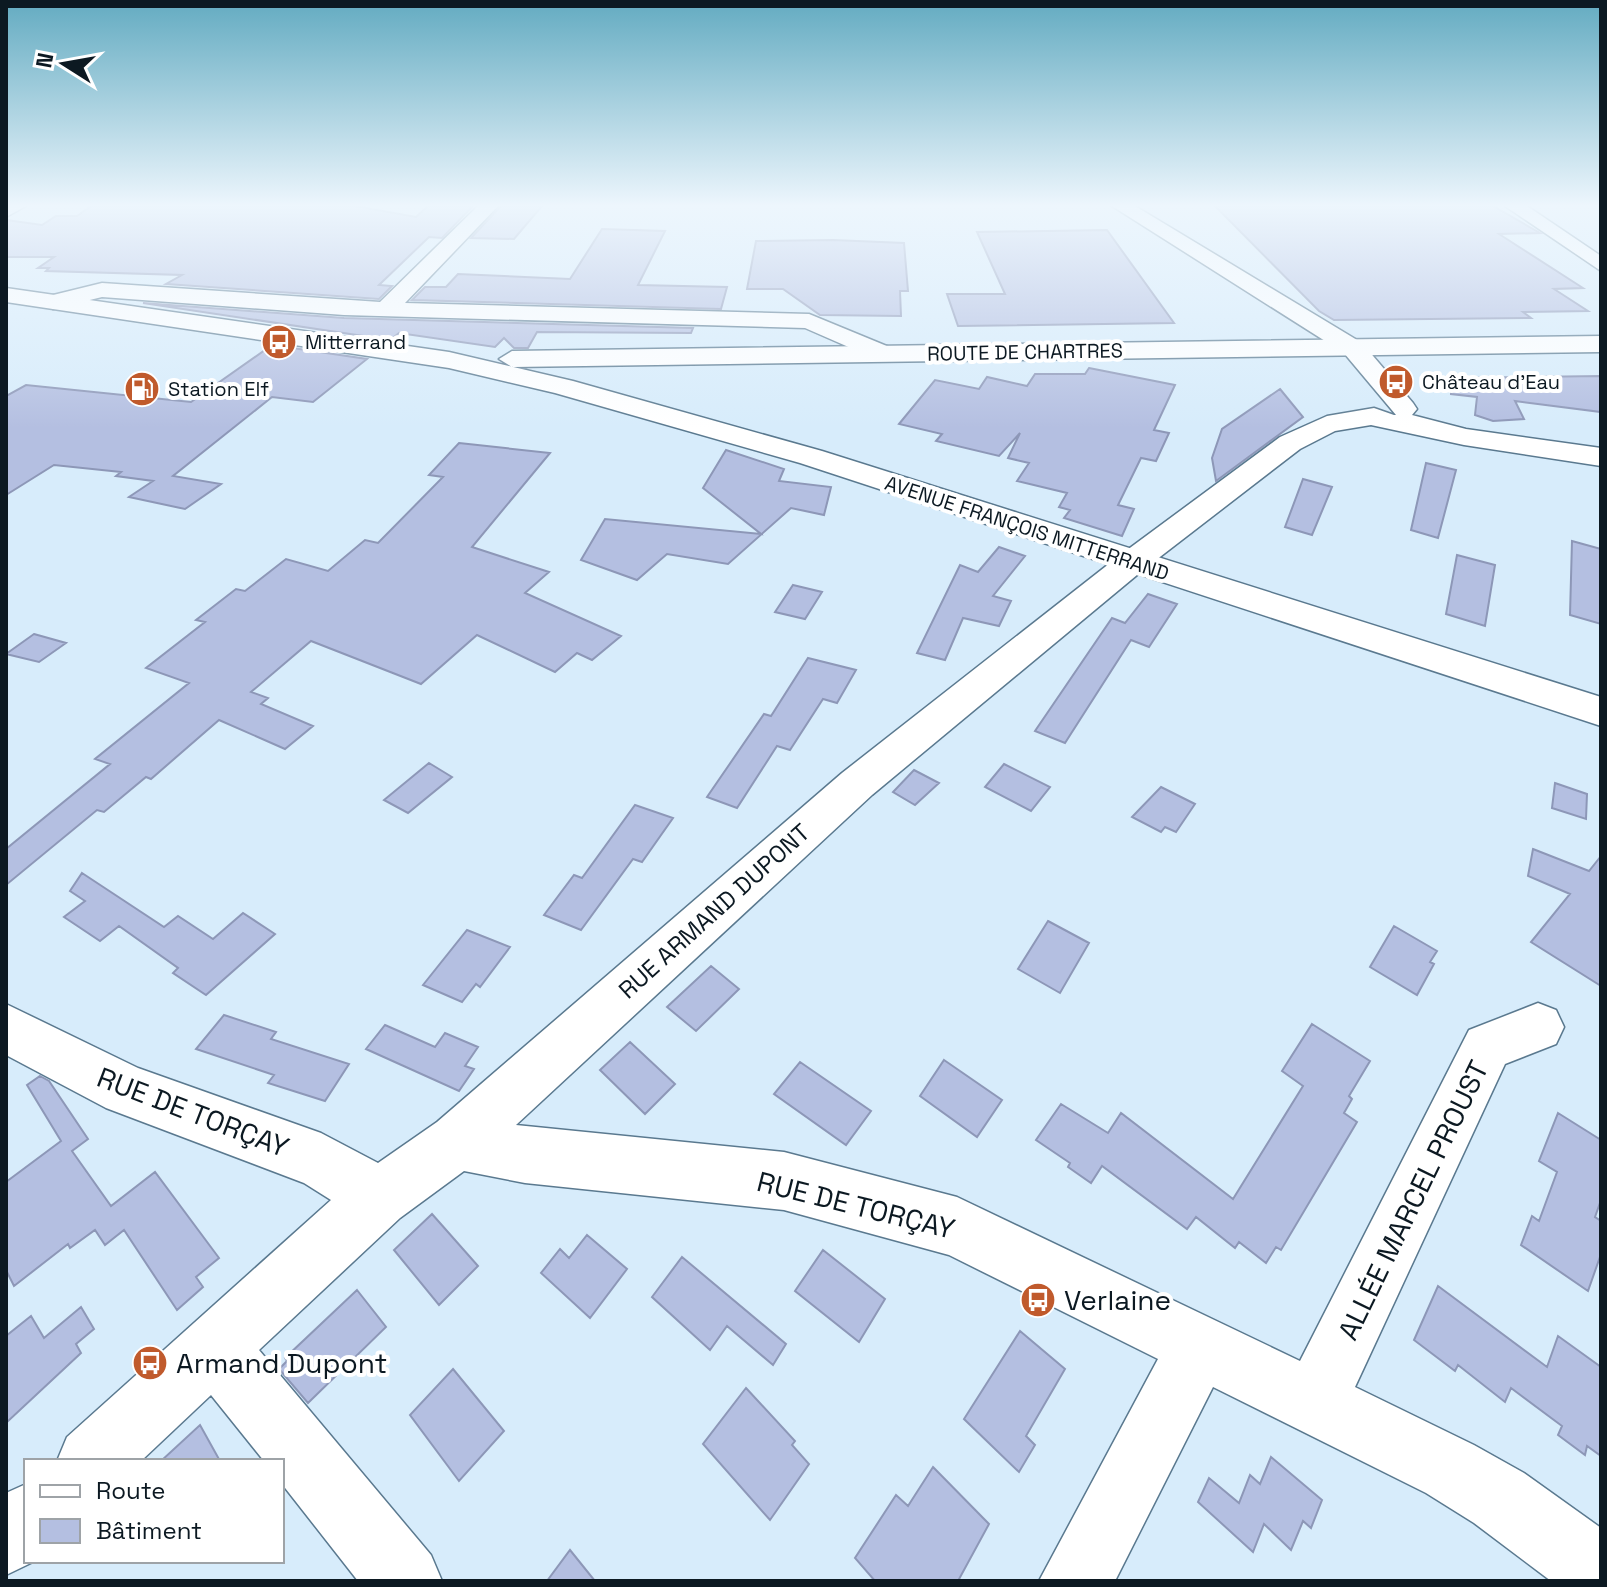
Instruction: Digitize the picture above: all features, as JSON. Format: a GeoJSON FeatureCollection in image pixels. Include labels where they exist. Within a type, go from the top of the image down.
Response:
{"type":"FeatureCollection","features":[{"type":"Feature","properties":{"kind":"main road"},"geometry":{"type":"LineString","coordinates":[[6,295],[449,360]]}},
{"type":"Feature","properties":{"kind":"main road","name":"ROUTE DE CHARTRES"},"geometry":{"type":"LineString","coordinates":[[449,360],[1601,344]]}},
{"type":"Feature","properties":{"kind":"main road"},"geometry":{"type":"LineString","coordinates":[[811,457],[732,423],[691,385],[585,357],[557,369],[560,386],[691,385],[820,356]]}},
{"type":"Feature","properties":{"kind":"main road","name":"AVENUE FRANÇOIS MITTERRAND"},"geometry":{"type":"LineString","coordinates":[[449,360],[560,386],[811,457],[1131,563],[1601,712]]}},
{"type":"Feature","properties":{"kind":"main road"},"geometry":{"type":"LineString","coordinates":[[663,415],[686,411],[691,385]]}},
{"type":"Feature","properties":{"kind":"street"},"geometry":{"type":"LineString","coordinates":[[386,309],[415,280]]}},
{"type":"Feature","properties":{"kind":"street"},"geometry":{"type":"LineString","coordinates":[[1228,280],[1353,348],[1408,416],[1464,437],[1601,457]]}},
{"type":"Feature","properties":{"kind":"street"},"geometry":{"type":"LineString","coordinates":[[1232,280],[1344,361],[1374,411],[1390,423],[1408,416]]}},
{"type":"Feature","properties":{"kind":"street"},"geometry":{"type":"LineString","coordinates":[[53,302],[102,290],[386,309],[809,321],[885,354]]}},
{"type":"Feature","properties":{"kind":"street","name":"RUE ARMAND DUPONT"},"geometry":{"type":"LineString","coordinates":[[93,1459],[379,1197],[457,1142],[857,784],[1131,563],[1316,427],[1374,411]]}},
{"type":"Feature","properties":{"kind":"street","name":"ALLÉE MARCEL PROUST"},"geometry":{"type":"LineString","coordinates":[[1314,1402],[1487,1047],[1538,1027]]}},
{"type":"Feature","properties":{"kind":"street","name":"RUE DE TORÇAY"},"geometry":{"type":"LineString","coordinates":[[6,1028],[125,1090],[321,1161],[379,1197]]}},
{"type":"Feature","properties":{"kind":"street","name":"RUE DE TORÇAY"},"geometry":{"type":"LineString","coordinates":[[457,1142],[525,1155],[784,1181],[957,1227],[1450,1469],[1499,1498],[1601,1573]]}},
{"type":"Feature","properties":{"kind":"street"},"geometry":{"type":"LineString","coordinates":[[1076,1581],[1200,1346]]}},
{"type":"Feature","properties":{"kind":"street"},"geometry":{"type":"LineString","coordinates":[[215,1348],[405,1581]]}},
{"type":"Feature","properties":{"kind":"street"},"geometry":{"type":"LineString","coordinates":[[6,1539],[24,1522]]}},
{"type":"Feature","properties":{"kind":"building"},"geometry":{"type":"Polygon","coordinates":[[[173,280],[384,280],[379,285],[392,286],[379,299],[166,284],[173,280]]]}},
{"type":"Feature","properties":{"kind":"building"},"geometry":{"type":"Polygon","coordinates":[[[452,280],[640,280],[638,285],[727,287],[721,309],[412,300],[425,287],[446,287],[452,280]]]}},
{"type":"Feature","properties":{"kind":"building"},"geometry":{"type":"Polygon","coordinates":[[[749,280],[907,280],[908,291],[900,291],[901,316],[820,315],[783,289],[747,289],[749,280]]]}},
{"type":"Feature","properties":{"kind":"building"},"geometry":{"type":"Polygon","coordinates":[[[999,280],[1143,280],[1174,323],[958,326],[947,294],[1005,294],[999,280]]]}},
{"type":"Feature","properties":{"kind":"building"},"geometry":{"type":"Polygon","coordinates":[[[1288,280],[1571,280],[1583,288],[1554,289],[1588,311],[1523,312],[1531,318],[1334,320],[1319,311],[1288,280]]]}},
{"type":"Feature","properties":{"kind":"building"},"geometry":{"type":"Polygon","coordinates":[[[143,303],[344,318],[693,328],[691,333],[537,332],[528,348],[514,348],[504,338],[495,347],[399,333],[390,340],[143,303]]]}},
{"type":"Feature","properties":{"kind":"building"},"geometry":{"type":"Polygon","coordinates":[[[272,345],[367,359],[313,402],[272,397],[173,476],[221,484],[185,509],[129,497],[153,481],[116,476],[121,472],[54,465],[6,495],[6,396],[26,385],[191,402],[272,345]]]}},
{"type":"Feature","properties":{"kind":"building"},"geometry":{"type":"Polygon","coordinates":[[[1089,368],[1175,385],[1154,430],[1169,433],[1156,461],[1141,458],[1118,505],[1134,509],[1122,536],[1064,518],[1070,510],[1059,507],[1067,493],[1017,481],[1029,463],[1008,458],[1020,433],[999,456],[936,441],[942,434],[899,424],[935,380],[979,389],[987,377],[1027,386],[1035,374],[1085,374],[1089,368]]]}},
{"type":"Feature","properties":{"kind":"building"},"geometry":{"type":"Polygon","coordinates":[[[1601,376],[1601,412],[1515,401],[1524,419],[1493,421],[1475,415],[1477,397],[1451,394],[1452,378],[1601,376]]]}},
{"type":"Feature","properties":{"kind":"building"},"geometry":{"type":"Polygon","coordinates":[[[1280,389],[1303,417],[1216,481],[1212,458],[1222,429],[1280,389]]]}},
{"type":"Feature","properties":{"kind":"building"},"geometry":{"type":"Polygon","coordinates":[[[459,443],[550,453],[472,547],[549,572],[525,593],[621,636],[592,660],[577,653],[555,672],[477,635],[421,684],[311,641],[251,692],[268,698],[261,704],[313,726],[285,749],[219,720],[151,779],[146,777],[104,812],[97,810],[6,885],[6,849],[110,764],[95,759],[189,683],[146,668],[205,622],[196,620],[236,589],[245,591],[286,559],[328,571],[365,540],[378,543],[443,477],[429,475],[459,443]]]}},
{"type":"Feature","properties":{"kind":"building"},"geometry":{"type":"Polygon","coordinates":[[[726,450],[784,469],[779,481],[831,487],[824,515],[791,508],[728,564],[667,554],[637,580],[581,560],[605,519],[761,534],[703,488],[726,450]]]}},
{"type":"Feature","properties":{"kind":"building"},"geometry":{"type":"Polygon","coordinates":[[[1426,463],[1456,470],[1438,538],[1411,530],[1426,463]]]}},
{"type":"Feature","properties":{"kind":"building"},"geometry":{"type":"Polygon","coordinates":[[[1303,479],[1332,487],[1312,535],[1285,527],[1303,479]]]}},
{"type":"Feature","properties":{"kind":"building"},"geometry":{"type":"Polygon","coordinates":[[[1572,541],[1601,549],[1601,624],[1570,615],[1572,541]]]}},
{"type":"Feature","properties":{"kind":"building"},"geometry":{"type":"Polygon","coordinates":[[[999,547],[1025,556],[993,596],[1011,601],[999,626],[963,618],[945,660],[917,653],[960,565],[978,572],[999,547]]]}},
{"type":"Feature","properties":{"kind":"building"},"geometry":{"type":"Polygon","coordinates":[[[1457,555],[1495,565],[1485,626],[1446,614],[1457,555]]]}},
{"type":"Feature","properties":{"kind":"building"},"geometry":{"type":"Polygon","coordinates":[[[793,585],[822,592],[805,619],[775,612],[793,585]]]}},
{"type":"Feature","properties":{"kind":"building"},"geometry":{"type":"Polygon","coordinates":[[[1148,594],[1177,604],[1149,647],[1131,640],[1065,743],[1035,731],[1112,618],[1125,623],[1148,594]]]}},
{"type":"Feature","properties":{"kind":"building"},"geometry":{"type":"Polygon","coordinates":[[[34,634],[66,643],[39,662],[6,654],[34,634]]]}},
{"type":"Feature","properties":{"kind":"building"},"geometry":{"type":"Polygon","coordinates":[[[808,658],[856,670],[837,703],[823,699],[790,750],[777,746],[737,808],[707,797],[764,714],[771,716],[808,658]]]}},
{"type":"Feature","properties":{"kind":"building"},"geometry":{"type":"Polygon","coordinates":[[[429,763],[452,777],[408,813],[384,800],[429,763]]]}},
{"type":"Feature","properties":{"kind":"building"},"geometry":{"type":"Polygon","coordinates":[[[1004,764],[1050,787],[1031,811],[985,787],[1004,764]]]}},
{"type":"Feature","properties":{"kind":"building"},"geometry":{"type":"Polygon","coordinates":[[[914,770],[939,783],[915,805],[893,792],[914,770]]]}},
{"type":"Feature","properties":{"kind":"building"},"geometry":{"type":"Polygon","coordinates":[[[1555,783],[1587,794],[1586,819],[1552,808],[1555,783]]]}},
{"type":"Feature","properties":{"kind":"building"},"geometry":{"type":"Polygon","coordinates":[[[1161,787],[1195,804],[1176,832],[1165,827],[1161,832],[1132,817],[1161,787]]]}},
{"type":"Feature","properties":{"kind":"building"},"geometry":{"type":"Polygon","coordinates":[[[635,805],[673,818],[642,862],[633,859],[581,930],[544,915],[574,875],[582,878],[635,805]]]}},
{"type":"Feature","properties":{"kind":"building"},"geometry":{"type":"Polygon","coordinates":[[[1533,849],[1589,871],[1601,856],[1601,986],[1531,942],[1570,894],[1528,876],[1533,849]]]}},
{"type":"Feature","properties":{"kind":"building"},"geometry":{"type":"Polygon","coordinates":[[[82,873],[164,927],[178,916],[213,939],[243,913],[275,934],[206,995],[173,973],[178,968],[119,926],[100,941],[64,917],[85,901],[70,891],[82,873]]]}},
{"type":"Feature","properties":{"kind":"building"},"geometry":{"type":"Polygon","coordinates":[[[1048,921],[1089,943],[1060,993],[1018,969],[1048,921]]]}},
{"type":"Feature","properties":{"kind":"building"},"geometry":{"type":"Polygon","coordinates":[[[1394,926],[1437,951],[1430,962],[1434,964],[1417,995],[1370,967],[1394,926]]]}},
{"type":"Feature","properties":{"kind":"building"},"geometry":{"type":"Polygon","coordinates":[[[467,930],[510,947],[480,987],[476,984],[462,1002],[423,985],[467,930]]]}},
{"type":"Feature","properties":{"kind":"building"},"geometry":{"type":"Polygon","coordinates":[[[711,966],[739,989],[696,1031],[667,1007],[711,966]]]}},
{"type":"Feature","properties":{"kind":"building"},"geometry":{"type":"Polygon","coordinates":[[[224,1015],[276,1032],[271,1039],[349,1064],[325,1101],[268,1083],[274,1075],[196,1049],[224,1015]]]}},
{"type":"Feature","properties":{"kind":"building"},"geometry":{"type":"Polygon","coordinates":[[[1312,1024],[1370,1061],[1349,1096],[1352,1099],[1344,1113],[1357,1122],[1281,1250],[1276,1247],[1266,1263],[1239,1242],[1235,1248],[1196,1217],[1187,1229],[1102,1166],[1091,1183],[1068,1167],[1070,1163],[1036,1140],[1061,1104],[1108,1133],[1121,1113],[1233,1199],[1303,1086],[1282,1071],[1312,1024]]]}},
{"type":"Feature","properties":{"kind":"building"},"geometry":{"type":"Polygon","coordinates":[[[385,1025],[435,1047],[445,1033],[478,1047],[465,1066],[474,1069],[459,1091],[366,1049],[385,1025]]]}},
{"type":"Feature","properties":{"kind":"building"},"geometry":{"type":"Polygon","coordinates":[[[630,1042],[675,1084],[645,1114],[600,1070],[630,1042]]]}},
{"type":"Feature","properties":{"kind":"building"},"geometry":{"type":"Polygon","coordinates":[[[944,1060],[1002,1100],[977,1137],[920,1096],[944,1060]]]}},
{"type":"Feature","properties":{"kind":"building"},"geometry":{"type":"Polygon","coordinates":[[[800,1062],[871,1111],[846,1145],[774,1094],[800,1062]]]}},
{"type":"Feature","properties":{"kind":"building"},"geometry":{"type":"Polygon","coordinates":[[[40,1076],[49,1081],[88,1139],[72,1151],[111,1206],[155,1172],[219,1258],[196,1277],[203,1287],[177,1310],[124,1230],[105,1245],[95,1230],[70,1248],[68,1244],[14,1286],[6,1270],[6,1182],[61,1141],[27,1085],[40,1076]]]}},
{"type":"Feature","properties":{"kind":"building"},"geometry":{"type":"Polygon","coordinates":[[[1558,1113],[1601,1140],[1601,1200],[1595,1217],[1601,1221],[1601,1254],[1588,1291],[1521,1245],[1532,1216],[1539,1221],[1557,1172],[1539,1161],[1558,1113]]]}},
{"type":"Feature","properties":{"kind":"building"},"geometry":{"type":"Polygon","coordinates":[[[432,1214],[478,1266],[439,1305],[394,1250],[432,1214]]]}},
{"type":"Feature","properties":{"kind":"building"},"geometry":{"type":"Polygon","coordinates":[[[587,1235],[627,1269],[590,1318],[541,1273],[560,1249],[569,1258],[587,1235]]]}},
{"type":"Feature","properties":{"kind":"building"},"geometry":{"type":"Polygon","coordinates":[[[823,1250],[885,1299],[859,1342],[795,1291],[823,1250]]]}},
{"type":"Feature","properties":{"kind":"building"},"geometry":{"type":"Polygon","coordinates":[[[682,1257],[786,1344],[773,1365],[727,1326],[710,1350],[652,1297],[682,1257]]]}},
{"type":"Feature","properties":{"kind":"building"},"geometry":{"type":"Polygon","coordinates":[[[1438,1286],[1547,1367],[1558,1336],[1601,1367],[1601,1456],[1587,1446],[1585,1455],[1558,1435],[1562,1426],[1511,1388],[1505,1402],[1458,1365],[1455,1371],[1414,1340],[1438,1286]]]}},
{"type":"Feature","properties":{"kind":"building"},"geometry":{"type":"Polygon","coordinates":[[[357,1290],[386,1327],[308,1403],[279,1369],[287,1361],[285,1358],[357,1290]]]}},
{"type":"Feature","properties":{"kind":"building"},"geometry":{"type":"Polygon","coordinates":[[[81,1307],[94,1329],[76,1344],[81,1353],[6,1423],[6,1336],[31,1316],[44,1338],[81,1307]]]}},
{"type":"Feature","properties":{"kind":"building"},"geometry":{"type":"Polygon","coordinates":[[[1020,1331],[1065,1369],[1026,1436],[1035,1445],[1019,1472],[964,1419],[1020,1331]]]}},
{"type":"Feature","properties":{"kind":"building"},"geometry":{"type":"Polygon","coordinates":[[[453,1369],[504,1431],[459,1481],[410,1415],[453,1369]]]}},
{"type":"Feature","properties":{"kind":"building"},"geometry":{"type":"Polygon","coordinates":[[[746,1388],[795,1441],[792,1445],[809,1464],[770,1520],[703,1444],[746,1388]]]}},
{"type":"Feature","properties":{"kind":"building"},"geometry":{"type":"Polygon","coordinates":[[[200,1425],[219,1459],[163,1459],[200,1425]]]}},
{"type":"Feature","properties":{"kind":"building"},"geometry":{"type":"Polygon","coordinates":[[[1271,1457],[1322,1500],[1311,1528],[1303,1521],[1291,1550],[1264,1524],[1253,1552],[1198,1502],[1209,1478],[1239,1503],[1250,1475],[1260,1484],[1271,1457]]]}},
{"type":"Feature","properties":{"kind":"building"},"geometry":{"type":"Polygon","coordinates":[[[933,1467],[989,1524],[958,1581],[875,1581],[855,1558],[896,1495],[908,1506],[933,1467]]]}},
{"type":"Feature","properties":{"kind":"building"},"geometry":{"type":"Polygon","coordinates":[[[570,1550],[595,1581],[547,1581],[570,1550]]]}},
{"type":"Feature","properties":{"kind":"place","name":"Mitterrand"},"geometry":{"type":"Point","coordinates":[279,342]}},
{"type":"Feature","properties":{"kind":"place","name":"Château d'Eau"},"geometry":{"type":"Point","coordinates":[1396,382]}},
{"type":"Feature","properties":{"kind":"place","name":"Station Elf"},"geometry":{"type":"Point","coordinates":[142,389]}},
{"type":"Feature","properties":{"kind":"place","name":"Verlaine"},"geometry":{"type":"Point","coordinates":[1038,1300]}},
{"type":"Feature","properties":{"kind":"place","name":"Armand Dupont"},"geometry":{"type":"Point","coordinates":[150,1363]}}]}
